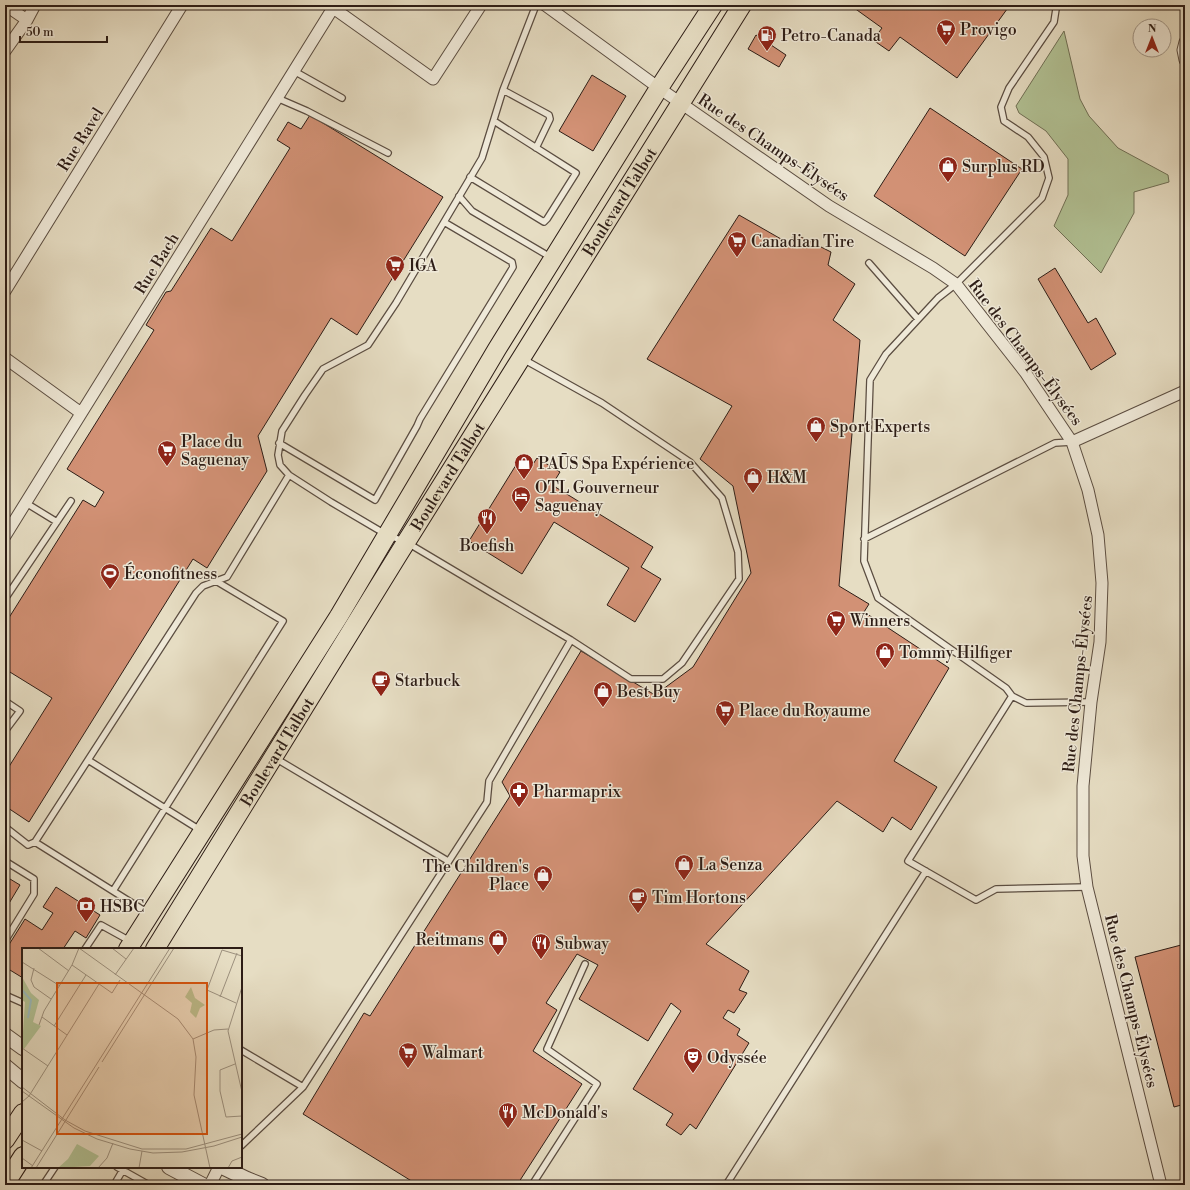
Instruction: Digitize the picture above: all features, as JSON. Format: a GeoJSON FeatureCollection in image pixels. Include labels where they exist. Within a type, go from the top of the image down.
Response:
{"type":"FeatureCollection","features":[{"type":"Feature","properties":{"kind":"main road","name":"Boulevard Talbot"},"geometry":{"type":"LineString","coordinates":[[130,946],[338,616],[497,349],[659,88],[713,5]]}},
{"type":"Feature","properties":{"kind":"main road","name":"Boulevard Talbot"},"geometry":{"type":"LineString","coordinates":[[156,948],[406,542],[742,5]]}},
{"type":"Feature","properties":{"kind":"main road"},"geometry":{"type":"LineString","coordinates":[[5,1140],[22,1114]]}},
{"type":"Feature","properties":{"kind":"main road"},"geometry":{"type":"LineString","coordinates":[[5,1184],[22,1158]]}},
{"type":"Feature","properties":{"kind":"street"},"geometry":{"type":"LineString","coordinates":[[5,5],[27,20]]}},
{"type":"Feature","properties":{"kind":"street"},"geometry":{"type":"LineString","coordinates":[[5,51],[27,20],[35,5]]}},
{"type":"Feature","properties":{"kind":"street","name":"Rue Ravel"},"geometry":{"type":"LineString","coordinates":[[5,291],[182,5]]}},
{"type":"Feature","properties":{"kind":"street"},"geometry":{"type":"LineString","coordinates":[[331,6],[433,79],[481,5]]}},
{"type":"Feature","properties":{"kind":"street","name":"Rue des Champs-Élysées"},"geometry":{"type":"LineString","coordinates":[[545,5],[659,88],[829,206],[933,268],[956,284],[1025,372],[1072,442],[1088,490],[1098,535],[1102,583],[1100,642],[1091,702],[1083,786],[1083,856],[1086,887],[1129,1052],[1161,1185]]}},
{"type":"Feature","properties":{"kind":"street","name":"Rue Bach"},"geometry":{"type":"LineString","coordinates":[[7,530],[26,503],[81,412],[294,71],[331,6]]}},
{"type":"Feature","properties":{"kind":"street"},"geometry":{"type":"LineString","coordinates":[[1185,42],[1183,50],[1185,60]]}},
{"type":"Feature","properties":{"kind":"street"},"geometry":{"type":"LineString","coordinates":[[5,358],[81,412]]}},
{"type":"Feature","properties":{"kind":"street"},"geometry":{"type":"LineString","coordinates":[[1072,442],[1185,391]]}},
{"type":"Feature","properties":{"kind":"street"},"geometry":{"type":"LineString","coordinates":[[5,1035],[22,1047]]}},
{"type":"Feature","properties":{"kind":"street"},"geometry":{"type":"LineString","coordinates":[[5,1066],[22,1080]]}},
{"type":"Feature","properties":{"kind":"street"},"geometry":{"type":"LineString","coordinates":[[171,1168],[203,1185]]}},
{"type":"Feature","properties":{"kind":"street"},"geometry":{"type":"LineString","coordinates":[[210,1185],[218,1168]]}},
{"type":"Feature","properties":{"kind":"street"},"geometry":{"type":"LineString","coordinates":[[224,1168],[262,1185]]}},
{"type":"Feature","properties":{"kind":"lane"},"geometry":{"type":"LineString","coordinates":[[521,358],[602,403],[690,462],[722,498],[738,552],[739,579],[682,663],[664,680],[631,680],[571,640],[406,542],[387,535],[289,475],[280,465],[278,455],[282,432],[323,369],[368,345],[396,303],[482,158],[503,90],[536,5]]}},
{"type":"Feature","properties":{"kind":"lane"},"geometry":{"type":"LineString","coordinates":[[1054,5],[1056,9],[1054,22],[1009,88],[1001,107],[1004,121],[1028,137],[1044,157],[1049,178],[1042,198],[956,284],[938,298],[918,319],[886,354],[870,380],[864,561],[878,598],[1006,688],[1012,696],[1026,703],[1091,702]]}},
{"type":"Feature","properties":{"kind":"lane"},"geometry":{"type":"LineString","coordinates":[[294,71],[342,98]]}},
{"type":"Feature","properties":{"kind":"lane"},"geometry":{"type":"LineString","coordinates":[[503,90],[549,115],[550,119],[536,148]]}},
{"type":"Feature","properties":{"kind":"lane"},"geometry":{"type":"LineString","coordinates":[[277,98],[307,111],[388,153]]}},
{"type":"Feature","properties":{"kind":"lane"},"geometry":{"type":"LineString","coordinates":[[470,178],[544,222],[547,220],[576,173],[494,121]]}},
{"type":"Feature","properties":{"kind":"lane"},"geometry":{"type":"LineString","coordinates":[[459,196],[472,211],[553,259]]}},
{"type":"Feature","properties":{"kind":"lane"},"geometry":{"type":"LineString","coordinates":[[279,443],[375,500],[420,419],[513,267],[512,262],[444,222]]}},
{"type":"Feature","properties":{"kind":"lane"},"geometry":{"type":"LineString","coordinates":[[870,263],[918,319]]}},
{"type":"Feature","properties":{"kind":"lane"},"geometry":{"type":"LineString","coordinates":[[864,539],[1055,443],[1072,442]]}},
{"type":"Feature","properties":{"kind":"lane"},"geometry":{"type":"LineString","coordinates":[[5,827],[28,845],[35,842],[196,593],[202,586],[227,577],[289,475]]}},
{"type":"Feature","properties":{"kind":"lane"},"geometry":{"type":"LineString","coordinates":[[5,599],[71,501]]}},
{"type":"Feature","properties":{"kind":"lane"},"geometry":{"type":"LineString","coordinates":[[26,503],[57,522]]}},
{"type":"Feature","properties":{"kind":"lane"},"geometry":{"type":"LineString","coordinates":[[113,891],[283,621],[216,581]]}},
{"type":"Feature","properties":{"kind":"lane"},"geometry":{"type":"LineString","coordinates":[[242,1145],[303,1087],[487,802],[489,781],[571,640]]}},
{"type":"Feature","properties":{"kind":"lane"},"geometry":{"type":"LineString","coordinates":[[1012,696],[908,861],[976,900],[996,889],[1086,887]]}},
{"type":"Feature","properties":{"kind":"lane"},"geometry":{"type":"LineString","coordinates":[[5,701],[20,711],[5,731]]}},
{"type":"Feature","properties":{"kind":"lane"},"geometry":{"type":"LineString","coordinates":[[273,756],[448,861]]}},
{"type":"Feature","properties":{"kind":"lane"},"geometry":{"type":"LineString","coordinates":[[88,760],[202,831]]}},
{"type":"Feature","properties":{"kind":"lane"},"geometry":{"type":"LineString","coordinates":[[35,842],[150,914]]}},
{"type":"Feature","properties":{"kind":"lane"},"geometry":{"type":"LineString","coordinates":[[5,861],[34,879],[34,894],[5,941]]}},
{"type":"Feature","properties":{"kind":"lane"},"geometry":{"type":"LineString","coordinates":[[726,1185],[926,871]]}},
{"type":"Feature","properties":{"kind":"lane"},"geometry":{"type":"LineString","coordinates":[[86,948],[101,925],[130,946]]}},
{"type":"Feature","properties":{"kind":"lane"},"geometry":{"type":"LineString","coordinates":[[532,1185],[597,1084],[547,1049],[585,964]]}},
{"type":"Feature","properties":{"kind":"lane"},"geometry":{"type":"LineString","coordinates":[[5,994],[22,1002]]}},
{"type":"Feature","properties":{"kind":"lane"},"geometry":{"type":"LineString","coordinates":[[242,1051],[303,1087]]}},
{"type":"Feature","properties":{"kind":"lane"},"geometry":{"type":"LineString","coordinates":[[43,1185],[54,1168]]}},
{"type":"Feature","properties":{"kind":"lane"},"geometry":{"type":"LineString","coordinates":[[114,1185],[124,1169],[149,1185]]}},
{"type":"Feature","properties":{"kind":"green space"},"geometry":{"type":"Polygon","coordinates":[[[1064,31],[1080,99],[1089,116],[1118,148],[1168,175],[1169,182],[1134,192],[1134,213],[1101,273],[1054,226],[1068,195],[1068,159],[1046,131],[1019,113],[1016,106],[1064,31]]]}},
{"type":"Feature","properties":{"kind":"building","name":"Provigo"},"geometry":{"type":"Polygon","coordinates":[[[850,5],[1010,5],[957,78],[900,37],[889,51],[873,40],[882,28],[850,5]]]}},
{"type":"Feature","properties":{"kind":"building","name":"Petro-Canada"},"geometry":{"type":"Polygon","coordinates":[[[756,35],[786,55],[779,67],[748,49],[756,35]]]}},
{"type":"Feature","properties":{"kind":"building"},"geometry":{"type":"Polygon","coordinates":[[[592,75],[626,96],[593,151],[559,131],[592,75]]]}},
{"type":"Feature","properties":{"kind":"building","name":"Surplus RD"},"geometry":{"type":"Polygon","coordinates":[[[930,108],[1022,169],[965,256],[874,196],[930,108]]]}},
{"type":"Feature","properties":{"kind":"building","name":"Place du Saguenay"},"geometry":{"type":"Polygon","coordinates":[[[310,115],[443,197],[357,335],[331,318],[258,436],[267,471],[207,568],[193,559],[29,822],[5,806],[5,773],[52,698],[5,669],[5,624],[83,500],[95,507],[104,492],[67,469],[154,330],[146,325],[166,292],[171,291],[211,228],[232,241],[290,148],[277,140],[288,122],[301,129],[310,115]]]}},
{"type":"Feature","properties":{"kind":"building","name":"Place du Royaume"},"geometry":{"type":"Polygon","coordinates":[[[739,215],[788,243],[795,234],[831,252],[828,265],[855,284],[833,320],[860,340],[839,586],[869,604],[864,612],[949,668],[894,761],[937,787],[911,830],[892,817],[883,832],[837,801],[706,944],[749,971],[739,990],[747,993],[734,1013],[728,1010],[723,1018],[740,1029],[737,1035],[749,1043],[696,1129],[690,1124],[681,1135],[666,1125],[673,1114],[633,1089],[681,1011],[671,1003],[648,1041],[579,999],[598,965],[577,954],[546,1003],[557,1010],[533,1051],[582,1084],[517,1185],[418,1185],[303,1114],[364,1013],[370,1016],[510,796],[502,782],[581,651],[655,695],[693,667],[751,573],[733,486],[700,459],[732,406],[647,359],[739,215]]]}},
{"type":"Feature","properties":{"kind":"building"},"geometry":{"type":"Polygon","coordinates":[[[1055,268],[1088,323],[1096,318],[1116,354],[1091,370],[1038,279],[1055,268]]]}},
{"type":"Feature","properties":{"kind":"building"},"geometry":{"type":"Polygon","coordinates":[[[537,458],[560,472],[552,485],[653,547],[641,567],[661,579],[635,622],[607,605],[629,568],[554,522],[522,574],[469,541],[516,465],[528,472],[537,458]]]}},
{"type":"Feature","properties":{"kind":"building"},"geometry":{"type":"Polygon","coordinates":[[[5,876],[20,885],[5,910],[5,876]]]}},
{"type":"Feature","properties":{"kind":"building"},"geometry":{"type":"Polygon","coordinates":[[[56,887],[100,915],[86,938],[75,931],[64,948],[22,948],[22,977],[5,967],[5,951],[25,919],[42,930],[53,913],[43,907],[56,887]]]}},
{"type":"Feature","properties":{"kind":"building"},"geometry":{"type":"Polygon","coordinates":[[[1185,944],[1185,1104],[1174,1107],[1135,957],[1185,944]]]}},
{"type":"Feature","properties":{"kind":"place","name":"Provigo"},"geometry":{"type":"Point","coordinates":[946,46]}},
{"type":"Feature","properties":{"kind":"place","name":"Petro-Canada"},"geometry":{"type":"Point","coordinates":[767,52]}},
{"type":"Feature","properties":{"kind":"place","name":"Surplus RD"},"geometry":{"type":"Point","coordinates":[948,183]}},
{"type":"Feature","properties":{"kind":"place","name":"Canadian Tire"},"geometry":{"type":"Point","coordinates":[737,258]}},
{"type":"Feature","properties":{"kind":"place","name":"IGA"},"geometry":{"type":"Point","coordinates":[395,282]}},
{"type":"Feature","properties":{"kind":"place","name":"Sport Experts"},"geometry":{"type":"Point","coordinates":[816,443]}},
{"type":"Feature","properties":{"kind":"place","name":"Place du Saguenay"},"geometry":{"type":"Point","coordinates":[167,467]}},
{"type":"Feature","properties":{"kind":"place","name":"PAŪS Spa Expérience"},"geometry":{"type":"Point","coordinates":[524,480]}},
{"type":"Feature","properties":{"kind":"place","name":"H&M"},"geometry":{"type":"Point","coordinates":[753,494]}},
{"type":"Feature","properties":{"kind":"place","name":"OTL Gouverneur Saguenay"},"geometry":{"type":"Point","coordinates":[521,513]}},
{"type":"Feature","properties":{"kind":"place","name":"Boefish"},"geometry":{"type":"Point","coordinates":[487,535]}},
{"type":"Feature","properties":{"kind":"place","name":"Éconofitness"},"geometry":{"type":"Point","coordinates":[110,590]}},
{"type":"Feature","properties":{"kind":"place","name":"Winners"},"geometry":{"type":"Point","coordinates":[836,637]}},
{"type":"Feature","properties":{"kind":"place","name":"Tommy Hilfiger"},"geometry":{"type":"Point","coordinates":[885,669]}},
{"type":"Feature","properties":{"kind":"place","name":"Starbuck"},"geometry":{"type":"Point","coordinates":[381,697]}},
{"type":"Feature","properties":{"kind":"place","name":"Best Buy"},"geometry":{"type":"Point","coordinates":[603,708]}},
{"type":"Feature","properties":{"kind":"place","name":"Place du Royaume"},"geometry":{"type":"Point","coordinates":[725,727]}},
{"type":"Feature","properties":{"kind":"place","name":"Pharmaprix"},"geometry":{"type":"Point","coordinates":[519,808]}},
{"type":"Feature","properties":{"kind":"place","name":"La Senza"},"geometry":{"type":"Point","coordinates":[684,881]}},
{"type":"Feature","properties":{"kind":"place","name":"The Children's Place"},"geometry":{"type":"Point","coordinates":[543,892]}},
{"type":"Feature","properties":{"kind":"place","name":"Tim Hortons"},"geometry":{"type":"Point","coordinates":[638,914]}},
{"type":"Feature","properties":{"kind":"place","name":"HSBC"},"geometry":{"type":"Point","coordinates":[86,923]}},
{"type":"Feature","properties":{"kind":"place","name":"Reitmans"},"geometry":{"type":"Point","coordinates":[498,956]}},
{"type":"Feature","properties":{"kind":"place","name":"Subway"},"geometry":{"type":"Point","coordinates":[541,960]}},
{"type":"Feature","properties":{"kind":"place","name":"Walmart"},"geometry":{"type":"Point","coordinates":[408,1069]}},
{"type":"Feature","properties":{"kind":"place","name":"Odyssée"},"geometry":{"type":"Point","coordinates":[693,1074]}},
{"type":"Feature","properties":{"kind":"place","name":"McDonald's"},"geometry":{"type":"Point","coordinates":[508,1129]}}]}
